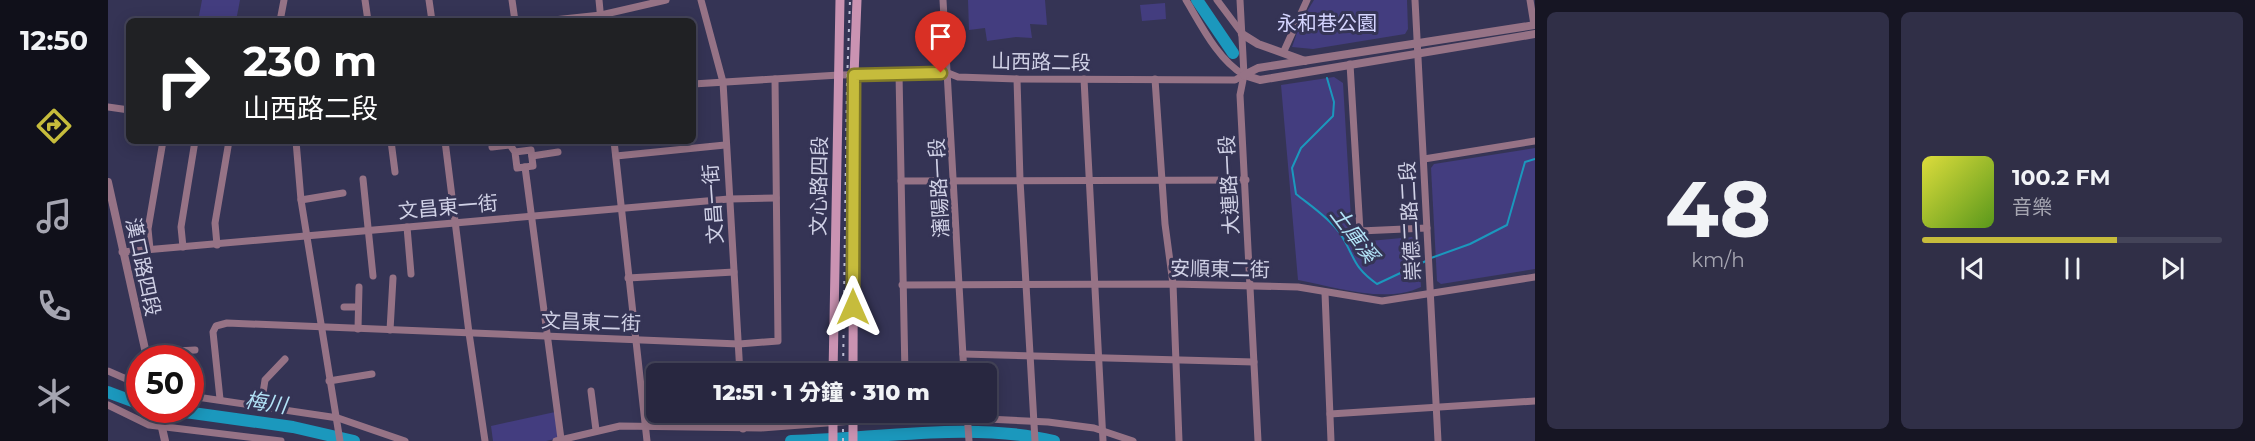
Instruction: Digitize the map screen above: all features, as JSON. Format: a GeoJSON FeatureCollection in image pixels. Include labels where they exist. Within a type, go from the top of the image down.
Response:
{"type":"FeatureCollection","features":[{"type":"Feature","properties":{"kind":"main road","name":"文心路四段"},"geometry":{"type":"LineString","coordinates":[[833,363],[840,0]]}},
{"type":"Feature","properties":{"kind":"main road","name":"文心路四段"},"geometry":{"type":"LineString","coordinates":[[853,363],[854,75],[857,0]]}},
{"type":"Feature","properties":{"kind":"main road"},"geometry":{"type":"LineString","coordinates":[[832,441],[833,423]]}},
{"type":"Feature","properties":{"kind":"main road"},"geometry":{"type":"LineString","coordinates":[[853,423],[853,441]]}},
{"type":"Feature","properties":{"kind":"street"},"geometry":{"type":"LineString","coordinates":[[281,18],[284,0]]}},
{"type":"Feature","properties":{"kind":"street"},"geometry":{"type":"LineString","coordinates":[[365,0],[368,18]]}},
{"type":"Feature","properties":{"kind":"street"},"geometry":{"type":"LineString","coordinates":[[429,0],[432,18]]}},
{"type":"Feature","properties":{"kind":"street"},"geometry":{"type":"LineString","coordinates":[[512,0],[515,18]]}},
{"type":"Feature","properties":{"kind":"street"},"geometry":{"type":"LineString","coordinates":[[599,0],[601,18],[666,0]]}},
{"type":"Feature","properties":{"kind":"street","name":"文昌一街"},"geometry":{"type":"LineString","coordinates":[[701,0],[723,82],[740,363]]}},
{"type":"Feature","properties":{"kind":"street","name":"瀋陽路一段"},"geometry":{"type":"LineString","coordinates":[[943,0],[955,180],[963,363]]}},
{"type":"Feature","properties":{"kind":"street"},"geometry":{"type":"LineString","coordinates":[[1186,0],[1222,54],[1235,70],[1244,75]]}},
{"type":"Feature","properties":{"kind":"street"},"geometry":{"type":"LineString","coordinates":[[1217,0],[1242,34],[1258,44],[1284,51],[1306,61]]}},
{"type":"Feature","properties":{"kind":"street","name":"大連路一段"},"geometry":{"type":"LineString","coordinates":[[1240,0],[1244,75],[1240,95],[1258,441]]}},
{"type":"Feature","properties":{"kind":"street"},"geometry":{"type":"LineString","coordinates":[[1284,51],[1307,0]]}},
{"type":"Feature","properties":{"kind":"street","name":"崇德二路二段"},"geometry":{"type":"LineString","coordinates":[[1415,0],[1438,441]]}},
{"type":"Feature","properties":{"kind":"street"},"geometry":{"type":"LineString","coordinates":[[1530,0],[1535,31]]}},
{"type":"Feature","properties":{"kind":"street","name":"山西路二段"},"geometry":{"type":"LineString","coordinates":[[696,84],[839,75],[899,74],[948,74],[958,77],[1017,79],[1235,80],[1258,68],[1416,43],[1535,31]]}},
{"type":"Feature","properties":{"kind":"street","name":"山西路二段"},"geometry":{"type":"LineString","coordinates":[[1244,75],[1255,81],[1417,54],[1535,31]]}},
{"type":"Feature","properties":{"kind":"street"},"geometry":{"type":"LineString","coordinates":[[1350,64],[1360,231],[1427,228]]}},
{"type":"Feature","properties":{"kind":"street"},"geometry":{"type":"LineString","coordinates":[[899,74],[904,363]]}},
{"type":"Feature","properties":{"kind":"street","name":"文昌東二街"},"geometry":{"type":"LineString","coordinates":[[220,399],[213,332],[216,326],[227,323],[739,344],[778,341],[775,79]]}},
{"type":"Feature","properties":{"kind":"street"},"geometry":{"type":"LineString","coordinates":[[1017,79],[1025,284],[1035,441]]}},
{"type":"Feature","properties":{"kind":"street"},"geometry":{"type":"LineString","coordinates":[[1084,79],[1103,441]]}},
{"type":"Feature","properties":{"kind":"street"},"geometry":{"type":"LineString","coordinates":[[1155,80],[1173,284],[1179,441]]}},
{"type":"Feature","properties":{"kind":"street"},"geometry":{"type":"LineString","coordinates":[[108,107],[126,110]]}},
{"type":"Feature","properties":{"kind":"street"},"geometry":{"type":"LineString","coordinates":[[1424,159],[1535,141]]}},
{"type":"Feature","properties":{"kind":"street"},"geometry":{"type":"LineString","coordinates":[[150,249],[148,229],[162,144]]}},
{"type":"Feature","properties":{"kind":"street"},"geometry":{"type":"LineString","coordinates":[[183,247],[181,227],[195,144]]}},
{"type":"Feature","properties":{"kind":"street"},"geometry":{"type":"LineString","coordinates":[[217,244],[215,223],[228,144]]}},
{"type":"Feature","properties":{"kind":"street"},"geometry":{"type":"LineString","coordinates":[[296,144],[301,200],[340,441]]}},
{"type":"Feature","properties":{"kind":"street"},"geometry":{"type":"LineString","coordinates":[[391,144],[395,172]]}},
{"type":"Feature","properties":{"kind":"street"},"geometry":{"type":"LineString","coordinates":[[446,144],[469,333],[485,441]]}},
{"type":"Feature","properties":{"kind":"street"},"geometry":{"type":"LineString","coordinates":[[614,144],[646,438]]}},
{"type":"Feature","properties":{"kind":"street"},"geometry":{"type":"LineString","coordinates":[[492,147],[510,145],[515,152],[517,168],[533,166],[531,150],[515,152]]}},
{"type":"Feature","properties":{"kind":"street"},"geometry":{"type":"LineString","coordinates":[[616,156],[725,145]]}},
{"type":"Feature","properties":{"kind":"street"},"geometry":{"type":"LineString","coordinates":[[532,156],[558,152]]}},
{"type":"Feature","properties":{"kind":"street"},"geometry":{"type":"LineString","coordinates":[[525,167],[548,337],[559,440],[596,430],[645,426],[743,429],[788,423]]}},
{"type":"Feature","properties":{"kind":"street"},"geometry":{"type":"LineString","coordinates":[[363,179],[373,276]]}},
{"type":"Feature","properties":{"kind":"street"},"geometry":{"type":"LineString","coordinates":[[900,181],[1246,180]]}},
{"type":"Feature","properties":{"kind":"street","name":"漢口路四段"},"geometry":{"type":"LineString","coordinates":[[108,182],[144,345]]}},
{"type":"Feature","properties":{"kind":"street"},"geometry":{"type":"LineString","coordinates":[[301,200],[344,193]]}},
{"type":"Feature","properties":{"kind":"street","name":"文昌東一街"},"geometry":{"type":"LineString","coordinates":[[122,252],[532,216],[776,198]]}},
{"type":"Feature","properties":{"kind":"street"},"geometry":{"type":"LineString","coordinates":[[407,227],[411,274]]}},
{"type":"Feature","properties":{"kind":"street"},"geometry":{"type":"LineString","coordinates":[[628,278],[734,272]]}},
{"type":"Feature","properties":{"kind":"street","name":"安順東二街"},"geometry":{"type":"LineString","coordinates":[[902,285],[1173,284],[1298,287],[1382,301],[1535,277]]}},
{"type":"Feature","properties":{"kind":"street"},"geometry":{"type":"LineString","coordinates":[[390,330],[393,278]]}},
{"type":"Feature","properties":{"kind":"street"},"geometry":{"type":"LineString","coordinates":[[358,329],[359,288]]}},
{"type":"Feature","properties":{"kind":"street"},"geometry":{"type":"LineString","coordinates":[[1325,293],[1331,441]]}},
{"type":"Feature","properties":{"kind":"street"},"geometry":{"type":"LineString","coordinates":[[344,307],[358,307]]}},
{"type":"Feature","properties":{"kind":"street"},"geometry":{"type":"LineString","coordinates":[[963,354],[1254,362]]}},
{"type":"Feature","properties":{"kind":"street"},"geometry":{"type":"LineString","coordinates":[[261,406],[265,380],[285,359]]}},
{"type":"Feature","properties":{"kind":"street"},"geometry":{"type":"LineString","coordinates":[[108,371],[126,379]]}},
{"type":"Feature","properties":{"kind":"street"},"geometry":{"type":"LineString","coordinates":[[329,381],[372,374]]}},
{"type":"Feature","properties":{"kind":"street"},"geometry":{"type":"LineString","coordinates":[[591,391],[596,430]]}},
{"type":"Feature","properties":{"kind":"street"},"geometry":{"type":"LineString","coordinates":[[204,397],[261,406],[338,422],[405,441]]}},
{"type":"Feature","properties":{"kind":"street"},"geometry":{"type":"LineString","coordinates":[[1330,414],[1535,401]]}},
{"type":"Feature","properties":{"kind":"street"},"geometry":{"type":"LineString","coordinates":[[108,405],[149,425],[161,424],[217,437],[281,441]]}},
{"type":"Feature","properties":{"kind":"street"},"geometry":{"type":"LineString","coordinates":[[997,419],[1034,423],[1048,422],[1101,430],[1133,441]]}},
{"type":"Feature","properties":{"kind":"street"},"geometry":{"type":"LineString","coordinates":[[743,423],[743,429]]}},
{"type":"Feature","properties":{"kind":"street"},"geometry":{"type":"LineString","coordinates":[[968,423],[969,441]]}},
{"type":"Feature","properties":{"kind":"street"},"geometry":{"type":"LineString","coordinates":[[161,424],[165,441]]}},
{"type":"Feature","properties":{"kind":"green space"},"geometry":{"type":"Polygon","coordinates":[[[202,0],[240,0],[237,18],[199,18],[202,0]]]}},
{"type":"Feature","properties":{"kind":"green space"},"geometry":{"type":"Polygon","coordinates":[[[968,0],[1045,0],[1047,25],[1030,24],[1032,38],[1016,37],[987,41],[985,28],[969,30],[968,0]]]}},
{"type":"Feature","properties":{"kind":"green space","name":"永和巷公園"},"geometry":{"type":"Polygon","coordinates":[[[1314,0],[1407,0],[1408,29],[1405,34],[1313,49],[1292,47],[1301,21],[1314,0]]]}},
{"type":"Feature","properties":{"kind":"green space"},"geometry":{"type":"Polygon","coordinates":[[[1165,3],[1166,19],[1142,21],[1140,5],[1165,3]]]}},
{"type":"Feature","properties":{"kind":"green space"},"geometry":{"type":"Polygon","coordinates":[[[1334,77],[1343,83],[1352,235],[1359,242],[1412,237],[1419,244],[1421,287],[1407,292],[1376,294],[1360,293],[1298,280],[1281,85],[1334,77]]]}},
{"type":"Feature","properties":{"kind":"green space"},"geometry":{"type":"Polygon","coordinates":[[[1535,148],[1535,269],[1441,284],[1437,281],[1431,168],[1434,164],[1535,148]]]}},
{"type":"Feature","properties":{"kind":"green space"},"geometry":{"type":"Polygon","coordinates":[[[555,412],[559,438],[546,441],[493,441],[491,426],[555,412]]]}},
{"type":"Feature","properties":{"kind":"waterway"},"geometry":{"type":"LineString","coordinates":[[1197,0],[1233,53]]}},
{"type":"Feature","properties":{"kind":"waterway","name":"土庫溪"},"geometry":{"type":"LineString","coordinates":[[1327,78],[1334,102],[1333,116],[1301,148],[1292,168],[1296,194],[1335,227],[1362,272],[1377,284],[1426,261]]}},
{"type":"Feature","properties":{"kind":"waterway","name":"土庫溪"},"geometry":{"type":"LineString","coordinates":[[1431,258],[1470,244],[1507,225],[1525,162],[1535,159]]}},
{"type":"Feature","properties":{"kind":"waterway","name":"梅川"},"geometry":{"type":"LineString","coordinates":[[108,392],[126,399]]}},
{"type":"Feature","properties":{"kind":"waterway","name":"梅川"},"geometry":{"type":"LineString","coordinates":[[204,415],[293,427],[354,441]]}},
{"type":"Feature","properties":{"kind":"waterway","name":"梅川"},"geometry":{"type":"LineString","coordinates":[[791,441],[957,432],[990,432],[1054,441]]}},
{"type":"Feature","properties":{"kind":"railway"},"geometry":{"type":"LineString","coordinates":[[843,363],[850,0]]}},
{"type":"Feature","properties":{"kind":"railway"},"geometry":{"type":"LineString","coordinates":[[843,423],[843,441]]}},
{"type":"Feature","properties":{"kind":"route"},"geometry":{"type":"LineString","coordinates":[[853,307],[854,75],[941,73]]}}]}
